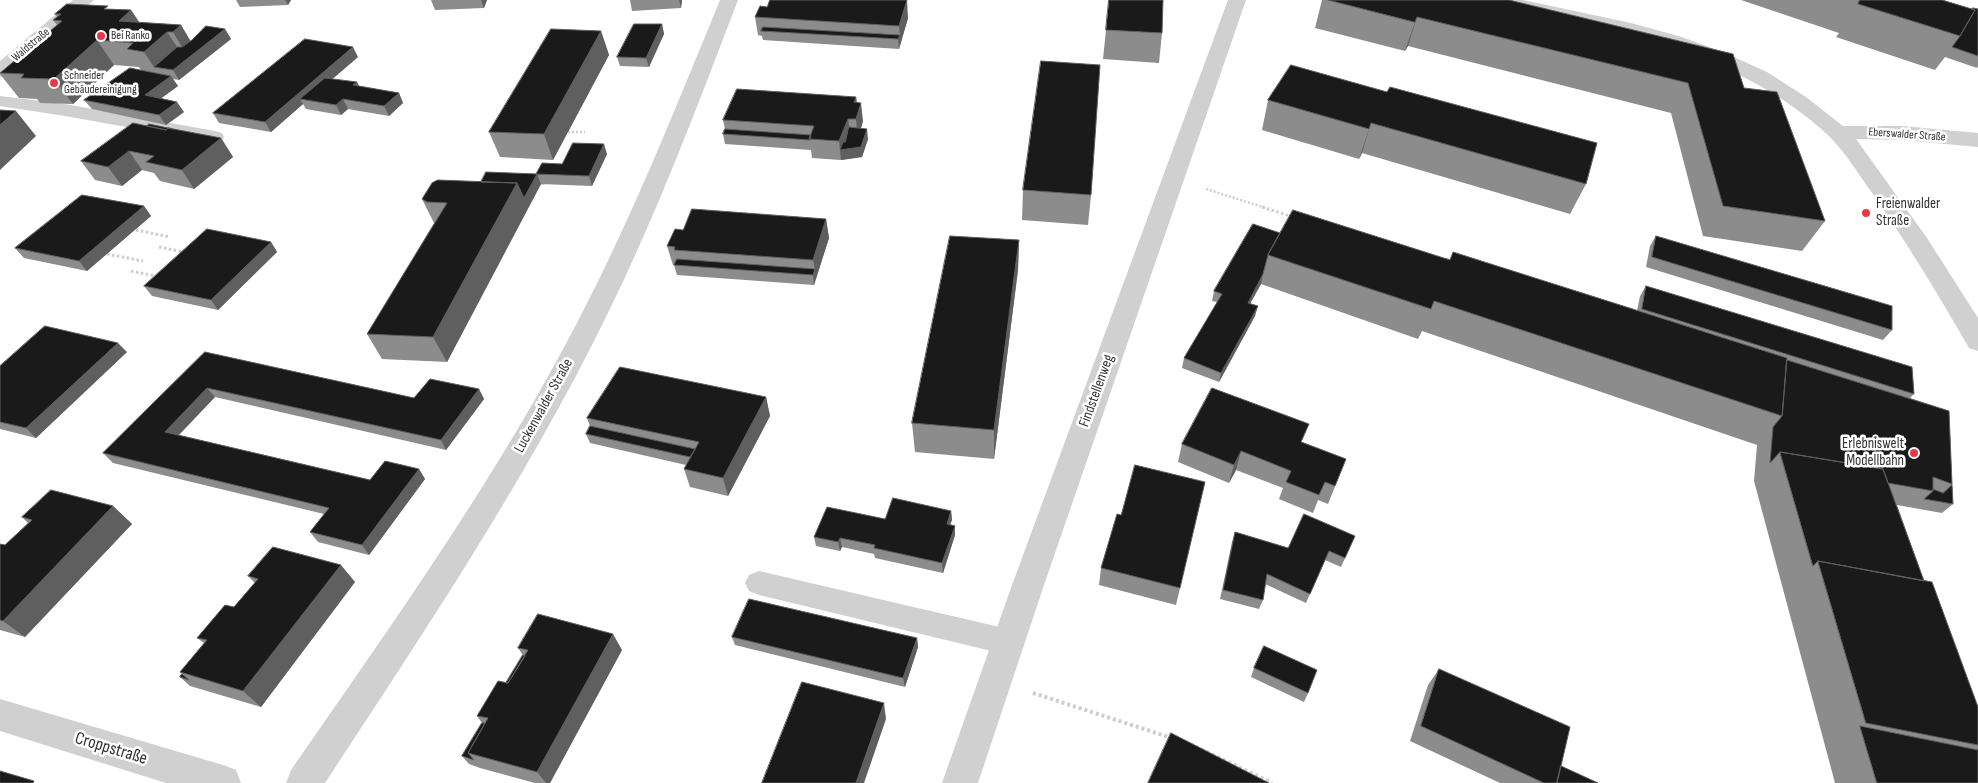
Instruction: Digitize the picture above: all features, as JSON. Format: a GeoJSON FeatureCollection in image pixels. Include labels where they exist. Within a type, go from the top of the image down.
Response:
{"type":"FeatureCollection","features":[{"type":"Feature","properties":{"kind":"street","name":"Waldstraße"},"geometry":{"type":"LineString","coordinates":[[0,71],[85,0]]}},
{"type":"Feature","properties":{"kind":"street","name":"Luckenwalder Straße"},"geometry":{"type":"LineString","coordinates":[[304,783],[397,646],[504,478],[570,361],[614,274],[729,0]]}},
{"type":"Feature","properties":{"kind":"street","name":"Findstellenweg"},"geometry":{"type":"LineString","coordinates":[[960,783],[1008,642],[1237,0]]}},
{"type":"Feature","properties":{"kind":"street"},"geometry":{"type":"LineString","coordinates":[[1494,0],[1644,31],[1682,42],[1723,59],[1777,87],[1808,108],[1837,132],[1854,151],[1951,294],[1978,341]]}},
{"type":"Feature","properties":{"kind":"street","name":"Eberswalder Straße"},"geometry":{"type":"LineString","coordinates":[[1837,132],[1902,133],[1978,140]]}},
{"type":"Feature","properties":{"kind":"street","name":"Croppstraße"},"geometry":{"type":"LineString","coordinates":[[0,715],[223,783]]}},
{"type":"Feature","properties":{"kind":"lane"},"geometry":{"type":"LineString","coordinates":[[0,101],[65,110],[216,137]]}},
{"type":"Feature","properties":{"kind":"lane"},"geometry":{"type":"LineString","coordinates":[[759,583],[1008,642]]}},
{"type":"Feature","properties":{"kind":"path"},"geometry":{"type":"LineString","coordinates":[[568,132],[585,132]]}},
{"type":"Feature","properties":{"kind":"path"},"geometry":{"type":"LineString","coordinates":[[1208,190],[1299,219]]}},
{"type":"Feature","properties":{"kind":"path"},"geometry":{"type":"LineString","coordinates":[[136,230],[170,237]]}},
{"type":"Feature","properties":{"kind":"path"},"geometry":{"type":"LineString","coordinates":[[159,247],[187,253]]}},
{"type":"Feature","properties":{"kind":"path"},"geometry":{"type":"LineString","coordinates":[[107,254],[143,261]]}},
{"type":"Feature","properties":{"kind":"path"},"geometry":{"type":"LineString","coordinates":[[131,271],[160,277]]}},
{"type":"Feature","properties":{"kind":"path"},"geometry":{"type":"LineString","coordinates":[[1030,692],[1199,747],[1272,783]]}},
{"type":"Feature","properties":{"kind":"path"},"geometry":{"type":"LineString","coordinates":[[1245,777],[1247,771]]}},
{"type":"Feature","properties":{"kind":"building"},"geometry":{"type":"Polygon","coordinates":[[[770,0],[907,0],[899,26],[755,17],[760,6],[767,7],[770,0]]]}},
{"type":"Feature","properties":{"kind":"building"},"geometry":{"type":"Polygon","coordinates":[[[1109,0],[1163,0],[1162,33],[1106,30],[1109,0]]]}},
{"type":"Feature","properties":{"kind":"building"},"geometry":{"type":"Polygon","coordinates":[[[1328,0],[1509,0],[1733,54],[1744,88],[1777,92],[1825,221],[1723,206],[1688,83],[1417,17],[1415,22],[1328,0]]]}},
{"type":"Feature","properties":{"kind":"building"},"geometry":{"type":"Polygon","coordinates":[[[1860,0],[1942,0],[1975,10],[1960,36],[1858,4],[1860,0]]]}},
{"type":"Feature","properties":{"kind":"building"},"geometry":{"type":"Polygon","coordinates":[[[67,4],[108,6],[104,9],[131,10],[119,21],[181,25],[173,32],[167,32],[144,52],[127,49],[133,43],[97,40],[54,79],[21,78],[24,74],[0,73],[62,21],[53,20],[61,14],[55,14],[67,4]]]}},
{"type":"Feature","properties":{"kind":"building"},"geometry":{"type":"Polygon","coordinates":[[[1973,8],[1978,9],[1978,56],[1952,47],[1975,10],[1973,8]]]}},
{"type":"Feature","properties":{"kind":"building"},"geometry":{"type":"Polygon","coordinates":[[[634,24],[662,24],[646,58],[617,57],[634,24]]]}},
{"type":"Feature","properties":{"kind":"building"},"geometry":{"type":"Polygon","coordinates":[[[206,26],[225,29],[173,70],[154,67],[177,47],[182,47],[192,40],[206,26]]]}},
{"type":"Feature","properties":{"kind":"building"},"geometry":{"type":"Polygon","coordinates":[[[763,27],[900,35],[898,39],[761,31],[763,27]]]}},
{"type":"Feature","properties":{"kind":"building"},"geometry":{"type":"Polygon","coordinates":[[[551,29],[601,31],[544,134],[489,132],[551,29]]]}},
{"type":"Feature","properties":{"kind":"building"},"geometry":{"type":"Polygon","coordinates":[[[305,39],[353,47],[265,122],[213,113],[305,39]]]}},
{"type":"Feature","properties":{"kind":"building"},"geometry":{"type":"Polygon","coordinates":[[[1041,61],[1100,65],[1091,195],[1023,190],[1041,61]]]}},
{"type":"Feature","properties":{"kind":"building"},"geometry":{"type":"Polygon","coordinates":[[[1291,65],[1387,92],[1390,87],[1597,143],[1586,184],[1371,123],[1369,129],[1268,100],[1291,65]]]}},
{"type":"Feature","properties":{"kind":"building"},"geometry":{"type":"Polygon","coordinates":[[[130,68],[171,76],[145,95],[177,102],[159,115],[84,100],[130,68]]]}},
{"type":"Feature","properties":{"kind":"building"},"geometry":{"type":"Polygon","coordinates":[[[325,78],[357,82],[353,85],[399,93],[384,106],[343,99],[336,105],[300,99],[325,78]]]}},
{"type":"Feature","properties":{"kind":"building"},"geometry":{"type":"Polygon","coordinates":[[[737,89],[856,97],[854,102],[861,103],[856,119],[848,119],[839,141],[809,139],[814,126],[723,120],[737,89]]]}},
{"type":"Feature","properties":{"kind":"building"},"geometry":{"type":"Polygon","coordinates":[[[0,110],[16,111],[0,125],[0,110]]]}},
{"type":"Feature","properties":{"kind":"building"},"geometry":{"type":"Polygon","coordinates":[[[133,123],[221,138],[182,170],[146,162],[154,156],[129,151],[108,167],[81,161],[133,123]]]}},
{"type":"Feature","properties":{"kind":"building"},"geometry":{"type":"Polygon","coordinates":[[[149,124],[173,129],[168,128],[166,130],[147,126],[149,124]]]}},
{"type":"Feature","properties":{"kind":"building"},"geometry":{"type":"Polygon","coordinates":[[[849,127],[867,129],[861,147],[840,150],[843,142],[845,142],[849,127]]]}},
{"type":"Feature","properties":{"kind":"building"},"geometry":{"type":"Polygon","coordinates":[[[725,129],[811,135],[810,140],[723,134],[725,129]]]}},
{"type":"Feature","properties":{"kind":"building"},"geometry":{"type":"Polygon","coordinates":[[[573,143],[604,144],[589,176],[536,174],[542,163],[562,164],[573,143]]]}},
{"type":"Feature","properties":{"kind":"building"},"geometry":{"type":"Polygon","coordinates":[[[486,172],[537,174],[524,198],[517,183],[481,182],[486,172]]]}},
{"type":"Feature","properties":{"kind":"building"},"geometry":{"type":"Polygon","coordinates":[[[438,180],[517,183],[433,337],[367,334],[447,203],[427,202],[422,199],[432,183],[438,180]]]}},
{"type":"Feature","properties":{"kind":"building"},"geometry":{"type":"Polygon","coordinates":[[[82,195],[144,206],[79,261],[15,248],[82,195]]]}},
{"type":"Feature","properties":{"kind":"building"},"geometry":{"type":"Polygon","coordinates":[[[692,209],[826,219],[813,260],[674,250],[675,247],[667,246],[675,229],[683,230],[692,209]]]}},
{"type":"Feature","properties":{"kind":"building"},"geometry":{"type":"Polygon","coordinates":[[[1293,210],[1450,260],[1453,252],[1787,358],[1782,416],[1434,301],[1431,309],[1268,255],[1293,210]]]}},
{"type":"Feature","properties":{"kind":"building"},"geometry":{"type":"Polygon","coordinates":[[[1253,224],[1280,233],[1268,255],[1263,274],[1248,303],[1258,306],[1221,373],[1184,358],[1222,294],[1214,291],[1253,224]]]}},
{"type":"Feature","properties":{"kind":"building"},"geometry":{"type":"Polygon","coordinates":[[[207,229],[271,242],[211,300],[144,286],[207,229]]]}},
{"type":"Feature","properties":{"kind":"building"},"geometry":{"type":"Polygon","coordinates":[[[950,236],[1019,240],[994,430],[912,423],[950,236]]]}},
{"type":"Feature","properties":{"kind":"building"},"geometry":{"type":"Polygon","coordinates":[[[1656,236],[1892,306],[1892,330],[1652,257],[1656,236]]]}},
{"type":"Feature","properties":{"kind":"building"},"geometry":{"type":"Polygon","coordinates":[[[677,259],[815,269],[813,275],[674,265],[677,259]]]}},
{"type":"Feature","properties":{"kind":"building"},"geometry":{"type":"Polygon","coordinates":[[[1646,286],[1912,367],[1914,394],[1642,309],[1646,286]]]}},
{"type":"Feature","properties":{"kind":"building"},"geometry":{"type":"Polygon","coordinates":[[[45,326],[118,343],[26,428],[0,422],[0,366],[45,326]]]}},
{"type":"Feature","properties":{"kind":"building"},"geometry":{"type":"Polygon","coordinates":[[[205,352],[414,398],[430,379],[479,389],[441,440],[207,388],[165,432],[370,480],[385,461],[419,469],[362,545],[310,532],[329,508],[103,453],[205,352]]]}},
{"type":"Feature","properties":{"kind":"building"},"geometry":{"type":"Polygon","coordinates":[[[1787,360],[1949,411],[1952,484],[1933,477],[1933,491],[1888,483],[1883,469],[1780,452],[1770,463],[1773,427],[1782,416],[1787,360]]]}},
{"type":"Feature","properties":{"kind":"building"},"geometry":{"type":"Polygon","coordinates":[[[620,367],[766,397],[723,478],[684,469],[699,442],[587,418],[620,367]]]}},
{"type":"Feature","properties":{"kind":"building"},"geometry":{"type":"Polygon","coordinates":[[[1212,388],[1309,424],[1301,442],[1346,459],[1335,486],[1325,482],[1319,495],[1286,482],[1291,471],[1241,451],[1234,465],[1182,444],[1212,388]]]}},
{"type":"Feature","properties":{"kind":"building"},"geometry":{"type":"Polygon","coordinates":[[[590,426],[695,449],[690,457],[586,434],[590,426]]]}},
{"type":"Feature","properties":{"kind":"building"},"geometry":{"type":"Polygon","coordinates":[[[1780,452],[1883,469],[1924,581],[1818,561],[1813,566],[1780,452]]]}},
{"type":"Feature","properties":{"kind":"building"},"geometry":{"type":"Polygon","coordinates":[[[1135,465],[1205,482],[1180,588],[1101,568],[1117,514],[1121,515],[1135,465]]]}},
{"type":"Feature","properties":{"kind":"building"},"geometry":{"type":"Polygon","coordinates":[[[1952,485],[1953,504],[1924,499],[1933,489],[1943,493],[1952,485]]]}},
{"type":"Feature","properties":{"kind":"building"},"geometry":{"type":"Polygon","coordinates":[[[51,490],[113,506],[3,621],[0,620],[0,544],[5,545],[32,520],[22,517],[51,490]]]}},
{"type":"Feature","properties":{"kind":"building"},"geometry":{"type":"Polygon","coordinates":[[[893,498],[951,511],[947,524],[955,526],[942,563],[874,548],[875,545],[840,538],[838,542],[814,537],[827,507],[885,519],[893,498]]]}},
{"type":"Feature","properties":{"kind":"building"},"geometry":{"type":"Polygon","coordinates":[[[1304,514],[1355,536],[1345,558],[1329,551],[1310,594],[1267,574],[1263,600],[1223,590],[1235,532],[1288,548],[1304,514]]]}},
{"type":"Feature","properties":{"kind":"building"},"geometry":{"type":"Polygon","coordinates":[[[273,547],[341,565],[243,691],[180,672],[207,640],[197,638],[225,605],[234,607],[258,579],[248,576],[273,547]]]}},
{"type":"Feature","properties":{"kind":"building"},"geometry":{"type":"Polygon","coordinates":[[[1818,561],[1932,582],[1978,707],[1978,745],[1866,723],[1818,561]]]}},
{"type":"Feature","properties":{"kind":"building"},"geometry":{"type":"Polygon","coordinates":[[[749,599],[917,638],[903,678],[732,637],[749,599]]]}},
{"type":"Feature","properties":{"kind":"building"},"geometry":{"type":"Polygon","coordinates":[[[538,614],[613,634],[537,772],[468,753],[488,718],[477,716],[498,681],[508,683],[528,650],[518,648],[538,614]]]}},
{"type":"Feature","properties":{"kind":"building"},"geometry":{"type":"Polygon","coordinates":[[[1264,646],[1317,670],[1308,693],[1254,668],[1264,646]]]}},
{"type":"Feature","properties":{"kind":"building"},"geometry":{"type":"Polygon","coordinates":[[[523,655],[525,656],[508,683],[506,683],[523,655]]]}},
{"type":"Feature","properties":{"kind":"building"},"geometry":{"type":"Polygon","coordinates":[[[1439,669],[1570,727],[1557,783],[1544,783],[1421,726],[1439,669]]]}},
{"type":"Feature","properties":{"kind":"building"},"geometry":{"type":"Polygon","coordinates":[[[182,674],[189,680],[180,677],[182,674]]]}},
{"type":"Feature","properties":{"kind":"building"},"geometry":{"type":"Polygon","coordinates":[[[802,682],[884,703],[856,783],[762,783],[802,682]]]}},
{"type":"Feature","properties":{"kind":"building"},"geometry":{"type":"Polygon","coordinates":[[[482,723],[485,723],[468,753],[474,760],[462,756],[482,723]]]}},
{"type":"Feature","properties":{"kind":"building"},"geometry":{"type":"Polygon","coordinates":[[[1860,726],[1978,750],[1978,783],[1877,783],[1860,726]]]}},
{"type":"Feature","properties":{"kind":"building"},"geometry":{"type":"Polygon","coordinates":[[[1171,733],[1269,783],[1148,783],[1171,733]]]}},
{"type":"Feature","properties":{"kind":"building"},"geometry":{"type":"Polygon","coordinates":[[[1561,766],[1598,783],[1557,783],[1561,766]]]}},
{"type":"Feature","properties":{"kind":"building"},"geometry":{"type":"Polygon","coordinates":[[[0,771],[34,781],[33,783],[0,783],[0,771]]]}},
{"type":"Feature","properties":{"kind":"place","name":"Bei Ranko"},"geometry":{"type":"Point","coordinates":[101,36]}},
{"type":"Feature","properties":{"kind":"place","name":"Schneider Gebäudereinigung"},"geometry":{"type":"Point","coordinates":[54,83]}},
{"type":"Feature","properties":{"kind":"place","name":"Freienwalder Straße"},"geometry":{"type":"Point","coordinates":[1866,213]}},
{"type":"Feature","properties":{"kind":"place","name":"Erlebniswelt Modellbahn"},"geometry":{"type":"Point","coordinates":[1914,453]}}]}
